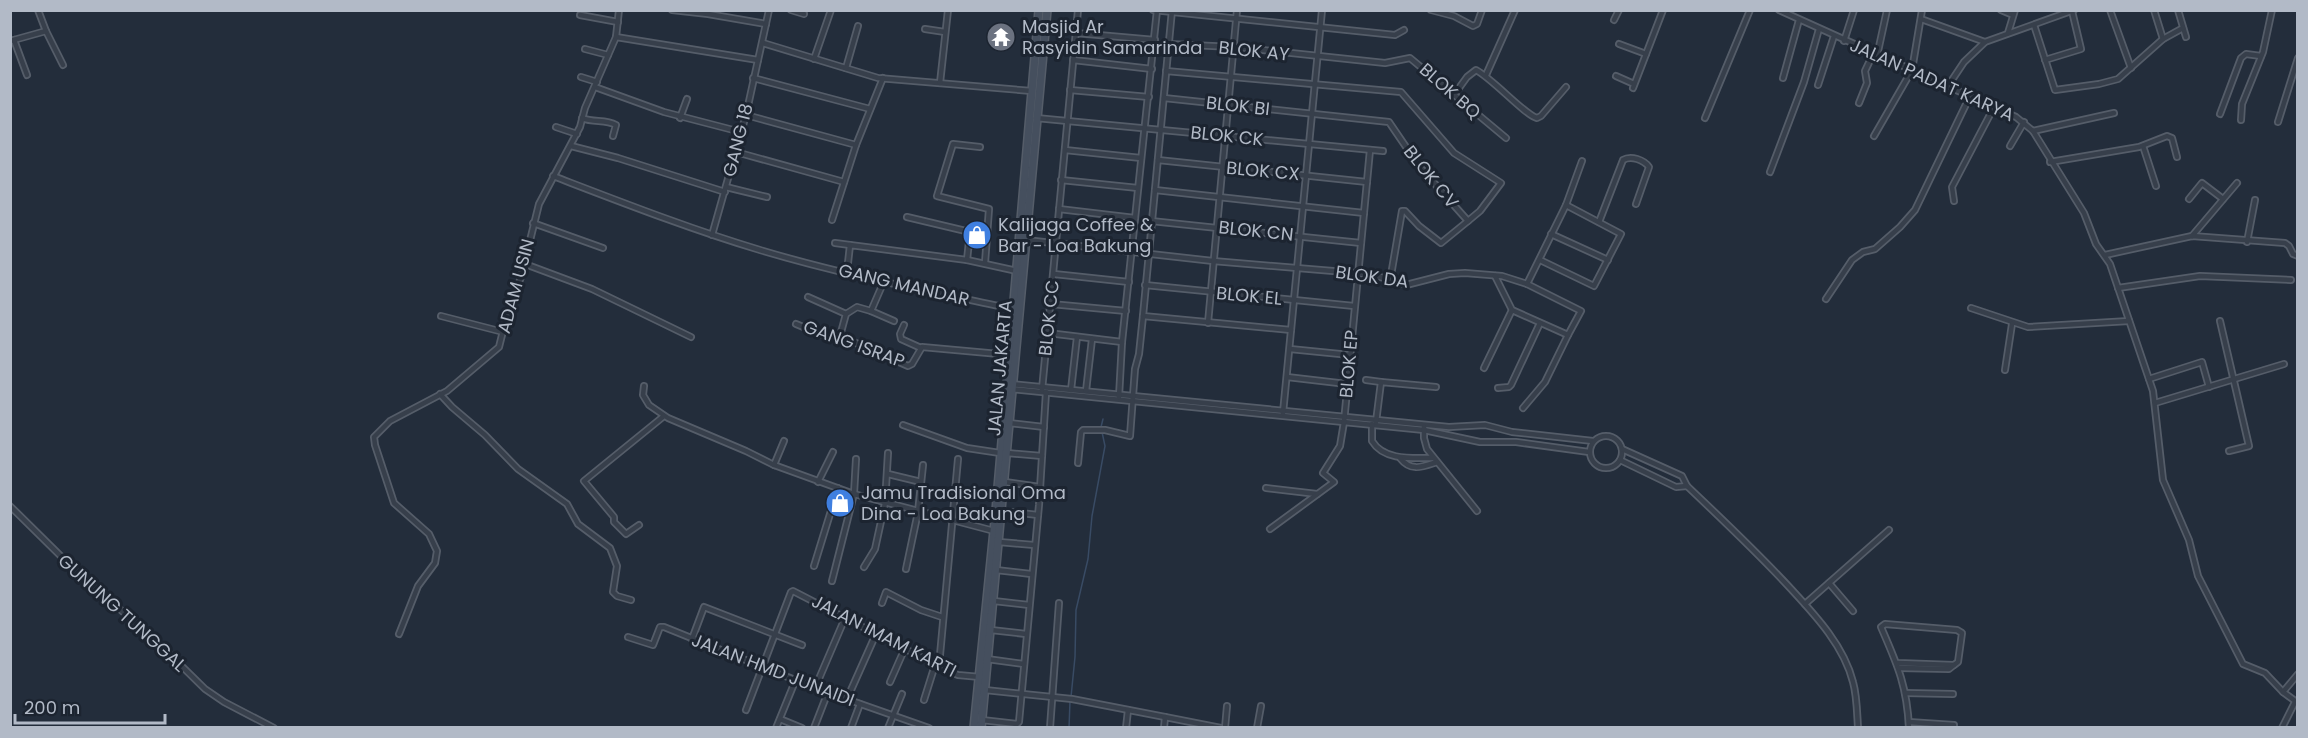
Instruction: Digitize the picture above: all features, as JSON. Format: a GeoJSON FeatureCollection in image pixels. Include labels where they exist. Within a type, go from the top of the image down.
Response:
{"type":"FeatureCollection","features":[{"type":"Feature","properties":{"kind":"main road","name":"JALAN JAKARTA"},"geometry":{"type":"LineString","coordinates":[[1034,118],[1032,91],[1039,10]]}},
{"type":"Feature","properties":{"kind":"main road","name":"JALAN JAKARTA"},"geometry":{"type":"LineString","coordinates":[[981,724],[985,690],[982,677],[987,659],[994,601],[1005,482],[1004,453],[1023,239],[1047,10]]}},
{"type":"Feature","properties":{"kind":"main road","name":"JALAN JAKARTA"},"geometry":{"type":"LineString","coordinates":[[974,728],[982,677],[994,531],[1009,423],[1013,309],[1023,239]]}},
{"type":"Feature","properties":{"kind":"street"},"geometry":{"type":"LineString","coordinates":[[38,10],[63,65]]}},
{"type":"Feature","properties":{"kind":"street","name":"ADAM USIN"},"geometry":{"type":"LineString","coordinates":[[399,634],[418,586],[435,563],[437,552],[429,534],[394,503],[374,441],[381,429],[464,378],[498,349],[525,264],[533,223],[542,194],[577,134],[616,38],[619,10]]}},
{"type":"Feature","properties":{"kind":"street"},"geometry":{"type":"LineString","coordinates":[[672,10],[766,24]]}},
{"type":"Feature","properties":{"kind":"street","name":"GANG 18"},"geometry":{"type":"LineString","coordinates":[[712,235],[746,114],[769,10]]}},
{"type":"Feature","properties":{"kind":"street"},"geometry":{"type":"LineString","coordinates":[[791,10],[804,14]]}},
{"type":"Feature","properties":{"kind":"street"},"geometry":{"type":"LineString","coordinates":[[814,58],[831,10]]}},
{"type":"Feature","properties":{"kind":"street"},"geometry":{"type":"LineString","coordinates":[[940,83],[948,10]]}},
{"type":"Feature","properties":{"kind":"street","name":"BLOK CC"},"geometry":{"type":"LineString","coordinates":[[981,724],[1018,723],[1039,505],[1044,427],[1043,390],[1078,10]]}},
{"type":"Feature","properties":{"kind":"street"},"geometry":{"type":"LineString","coordinates":[[1208,323],[1237,10]]}},
{"type":"Feature","properties":{"kind":"street"},"geometry":{"type":"LineString","coordinates":[[1283,413],[1322,10]]}},
{"type":"Feature","properties":{"kind":"street"},"geometry":{"type":"LineString","coordinates":[[1431,10],[1454,16],[1473,26],[1477,24],[1482,10]]}},
{"type":"Feature","properties":{"kind":"street"},"geometry":{"type":"LineString","coordinates":[[1486,75],[1515,10]]}},
{"type":"Feature","properties":{"kind":"street"},"geometry":{"type":"LineString","coordinates":[[1614,20],[1619,10]]}},
{"type":"Feature","properties":{"kind":"street"},"geometry":{"type":"LineString","coordinates":[[1616,76],[1634,86],[1663,10]]}},
{"type":"Feature","properties":{"kind":"street"},"geometry":{"type":"LineString","coordinates":[[1705,118],[1750,10]]}},
{"type":"Feature","properties":{"kind":"street","name":"JALAN PADAT KARYA"},"geometry":{"type":"LineString","coordinates":[[1779,10],[1788,12],[1819,30],[1994,107],[2024,122],[2032,131],[2084,213],[2096,244],[2105,255],[2118,288],[2149,378],[2155,403],[2163,480],[2188,540],[2198,576],[2243,664],[2265,673],[2296,702]]}},
{"type":"Feature","properties":{"kind":"street"},"geometry":{"type":"LineString","coordinates":[[1844,41],[1854,10]]}},
{"type":"Feature","properties":{"kind":"street"},"geometry":{"type":"LineString","coordinates":[[1859,103],[1867,83],[1864,71],[1875,55],[1887,10]]}},
{"type":"Feature","properties":{"kind":"street"},"geometry":{"type":"LineString","coordinates":[[1874,136],[1912,70],[1922,10]]}},
{"type":"Feature","properties":{"kind":"street"},"geometry":{"type":"LineString","coordinates":[[2001,10],[2014,13],[2008,33]]}},
{"type":"Feature","properties":{"kind":"street"},"geometry":{"type":"LineString","coordinates":[[2110,10],[2131,68]]}},
{"type":"Feature","properties":{"kind":"street"},"geometry":{"type":"LineString","coordinates":[[2154,10],[2163,39]]}},
{"type":"Feature","properties":{"kind":"street"},"geometry":{"type":"LineString","coordinates":[[2178,10],[2186,37]]}},
{"type":"Feature","properties":{"kind":"street"},"geometry":{"type":"LineString","coordinates":[[2241,120],[2242,104],[2261,56],[2272,10]]}},
{"type":"Feature","properties":{"kind":"street"},"geometry":{"type":"LineString","coordinates":[[1078,463],[1081,432],[1084,429],[1130,436],[1122,342],[1135,251],[1135,218],[1141,158],[1147,129],[1158,11],[1213,13],[1236,19],[1395,35],[1404,30]]}},
{"type":"Feature","properties":{"kind":"street"},"geometry":{"type":"LineString","coordinates":[[1948,86],[1964,62],[1985,42],[2073,11],[2081,49],[2045,60]]}},
{"type":"Feature","properties":{"kind":"street"},"geometry":{"type":"LineString","coordinates":[[1126,398],[1143,316],[1146,253],[1155,190],[1171,12]]}},
{"type":"Feature","properties":{"kind":"street"},"geometry":{"type":"LineString","coordinates":[[580,15],[618,22]]}},
{"type":"Feature","properties":{"kind":"street"},"geometry":{"type":"LineString","coordinates":[[1921,19],[1985,42]]}},
{"type":"Feature","properties":{"kind":"street"},"geometry":{"type":"LineString","coordinates":[[1783,78],[1799,20]]}},
{"type":"Feature","properties":{"kind":"street"},"geometry":{"type":"LineString","coordinates":[[2034,25],[2055,90],[2118,79],[2163,39],[2183,28]]}},
{"type":"Feature","properties":{"kind":"street"},"geometry":{"type":"LineString","coordinates":[[846,68],[858,26]]}},
{"type":"Feature","properties":{"kind":"street"},"geometry":{"type":"LineString","coordinates":[[925,29],[945,32]]}},
{"type":"Feature","properties":{"kind":"street"},"geometry":{"type":"LineString","coordinates":[[27,75],[12,39],[46,30]]}},
{"type":"Feature","properties":{"kind":"street"},"geometry":{"type":"LineString","coordinates":[[1770,172],[1804,82],[1819,30]]}},
{"type":"Feature","properties":{"kind":"street"},"geometry":{"type":"LineString","coordinates":[[1076,33],[1155,40]]}},
{"type":"Feature","properties":{"kind":"street"},"geometry":{"type":"LineString","coordinates":[[1818,85],[1834,36]]}},
{"type":"Feature","properties":{"kind":"street"},"geometry":{"type":"LineString","coordinates":[[616,38],[758,60]]}},
{"type":"Feature","properties":{"kind":"street"},"geometry":{"type":"LineString","coordinates":[[763,44],[883,78],[1032,91]]}},
{"type":"Feature","properties":{"kind":"street","name":"BLOK AY"},"geometry":{"type":"LineString","coordinates":[[1169,44],[1317,57]]}},
{"type":"Feature","properties":{"kind":"street"},"geometry":{"type":"LineString","coordinates":[[1619,44],[1646,54]]}},
{"type":"Feature","properties":{"kind":"street"},"geometry":{"type":"LineString","coordinates":[[585,48],[608,56]]}},
{"type":"Feature","properties":{"kind":"street"},"geometry":{"type":"LineString","coordinates":[[2220,114],[2241,58],[2246,54],[2261,56]]}},
{"type":"Feature","properties":{"kind":"street","name":"BLOK BQ"},"geometry":{"type":"LineString","coordinates":[[1317,57],[1385,63],[1410,58],[1506,138]]}},
{"type":"Feature","properties":{"kind":"street"},"geometry":{"type":"LineString","coordinates":[[2277,122],[2298,58]]}},
{"type":"Feature","properties":{"kind":"street"},"geometry":{"type":"LineString","coordinates":[[1073,60],[1152,69]]}},
{"type":"Feature","properties":{"kind":"street"},"geometry":{"type":"LineString","coordinates":[[1454,95],[1475,70],[1486,75],[1534,118],[1541,116],[1566,87]]}},
{"type":"Feature","properties":{"kind":"street"},"geometry":{"type":"LineString","coordinates":[[1166,71],[1401,92],[1454,153],[1501,183],[1480,210],[1468,221]]}},
{"type":"Feature","properties":{"kind":"street"},"geometry":{"type":"LineString","coordinates":[[581,77],[680,117],[741,132]]}},
{"type":"Feature","properties":{"kind":"street"},"geometry":{"type":"LineString","coordinates":[[753,78],[870,109]]}},
{"type":"Feature","properties":{"kind":"street"},"geometry":{"type":"LineString","coordinates":[[831,220],[856,146],[883,78]]}},
{"type":"Feature","properties":{"kind":"street"},"geometry":{"type":"LineString","coordinates":[[1070,90],[1149,98]]}},
{"type":"Feature","properties":{"kind":"street"},"geometry":{"type":"LineString","coordinates":[[1826,299],[1852,260],[1863,252],[1875,249],[1914,210],[1970,96]]}},
{"type":"Feature","properties":{"kind":"street","name":"BLOK BI"},"geometry":{"type":"LineString","coordinates":[[1164,98],[1389,122]]}},
{"type":"Feature","properties":{"kind":"street"},"geometry":{"type":"LineString","coordinates":[[680,117],[687,99]]}},
{"type":"Feature","properties":{"kind":"street"},"geometry":{"type":"LineString","coordinates":[[1954,201],[1952,187],[1994,107]]}},
{"type":"Feature","properties":{"kind":"street"},"geometry":{"type":"LineString","coordinates":[[2032,131],[2114,113]]}},
{"type":"Feature","properties":{"kind":"street"},"geometry":{"type":"LineString","coordinates":[[746,114],[856,146]]}},
{"type":"Feature","properties":{"kind":"street"},"geometry":{"type":"LineString","coordinates":[[582,118],[592,122],[614,123],[617,127],[613,136]]}},
{"type":"Feature","properties":{"kind":"street","name":"BLOK CK"},"geometry":{"type":"LineString","coordinates":[[1034,118],[1383,152]]}},
{"type":"Feature","properties":{"kind":"street","name":"BLOK CV"},"geometry":{"type":"LineString","coordinates":[[1389,122],[1419,166],[1468,221],[1443,243],[1419,226],[1405,211],[1402,211],[1390,281]]}},
{"type":"Feature","properties":{"kind":"street"},"geometry":{"type":"LineString","coordinates":[[2010,146],[2024,122]]}},
{"type":"Feature","properties":{"kind":"street"},"geometry":{"type":"LineString","coordinates":[[556,127],[577,134]]}},
{"type":"Feature","properties":{"kind":"street"},"geometry":{"type":"LineString","coordinates":[[2050,162],[2144,146],[2169,136],[2178,157]]}},
{"type":"Feature","properties":{"kind":"street"},"geometry":{"type":"LineString","coordinates":[[980,147],[953,144],[937,196],[989,209],[985,263]]}},
{"type":"Feature","properties":{"kind":"street"},"geometry":{"type":"LineString","coordinates":[[571,146],[726,190],[767,197]]}},
{"type":"Feature","properties":{"kind":"street"},"geometry":{"type":"LineString","coordinates":[[2144,146],[2156,186]]}},
{"type":"Feature","properties":{"kind":"street"},"geometry":{"type":"LineString","coordinates":[[1065,150],[1141,158]]}},
{"type":"Feature","properties":{"kind":"street","name":"BLOK EP"},"geometry":{"type":"LineString","coordinates":[[1317,494],[1334,482],[1323,474],[1340,446],[1370,150]]}},
{"type":"Feature","properties":{"kind":"street"},"geometry":{"type":"LineString","coordinates":[[736,152],[844,182]]}},
{"type":"Feature","properties":{"kind":"street"},"geometry":{"type":"LineString","coordinates":[[1599,222],[1623,160],[1626,158],[1645,162],[1649,167],[1636,204]]}},
{"type":"Feature","properties":{"kind":"street","name":"BLOK CX"},"geometry":{"type":"LineString","coordinates":[[1158,159],[1367,182]]}},
{"type":"Feature","properties":{"kind":"street"},"geometry":{"type":"LineString","coordinates":[[1527,284],[1566,205],[1582,161]]}},
{"type":"Feature","properties":{"kind":"street","name":"GANG MANDAR"},"geometry":{"type":"LineString","coordinates":[[553,176],[712,235],[829,268],[1013,309]]}},
{"type":"Feature","properties":{"kind":"street"},"geometry":{"type":"LineString","coordinates":[[1061,180],[1138,188]]}},
{"type":"Feature","properties":{"kind":"street"},"geometry":{"type":"LineString","coordinates":[[2189,199],[2202,183],[2223,199]]}},
{"type":"Feature","properties":{"kind":"street"},"geometry":{"type":"LineString","coordinates":[[2192,236],[2237,183]]}},
{"type":"Feature","properties":{"kind":"street"},"geometry":{"type":"LineString","coordinates":[[1155,190],[1364,213]]}},
{"type":"Feature","properties":{"kind":"street"},"geometry":{"type":"LineString","coordinates":[[2247,242],[2255,200]]}},
{"type":"Feature","properties":{"kind":"street"},"geometry":{"type":"LineString","coordinates":[[1540,260],[1594,286],[1622,234],[1566,205]]}},
{"type":"Feature","properties":{"kind":"street"},"geometry":{"type":"LineString","coordinates":[[1059,209],[1135,218]]}},
{"type":"Feature","properties":{"kind":"street"},"geometry":{"type":"LineString","coordinates":[[907,217],[970,232],[967,260]]}},
{"type":"Feature","properties":{"kind":"street","name":"BLOK CN"},"geometry":{"type":"LineString","coordinates":[[1151,220],[1361,243]]}},
{"type":"Feature","properties":{"kind":"street"},"geometry":{"type":"LineString","coordinates":[[533,223],[603,248]]}},
{"type":"Feature","properties":{"kind":"street"},"geometry":{"type":"LineString","coordinates":[[1551,234],[1608,260]]}},
{"type":"Feature","properties":{"kind":"street"},"geometry":{"type":"LineString","coordinates":[[2105,255],[2192,236],[2286,244],[2293,254],[2298,256]]}},
{"type":"Feature","properties":{"kind":"street","name":"BLOK DA"},"geometry":{"type":"LineString","coordinates":[[1023,239],[1213,261],[1357,273],[1406,285],[1456,274],[1509,278],[1527,284],[1581,311],[1568,336]]}},
{"type":"Feature","properties":{"kind":"street"},"geometry":{"type":"LineString","coordinates":[[835,243],[967,260],[1017,271]]}},
{"type":"Feature","properties":{"kind":"street"},"geometry":{"type":"LineString","coordinates":[[847,272],[850,245]]}},
{"type":"Feature","properties":{"kind":"street"},"geometry":{"type":"LineString","coordinates":[[525,264],[601,294],[691,337]]}},
{"type":"Feature","properties":{"kind":"street"},"geometry":{"type":"LineString","coordinates":[[1054,274],[1129,282]]}},
{"type":"Feature","properties":{"kind":"street"},"geometry":{"type":"LineString","coordinates":[[1495,276],[1512,310],[1568,336],[1545,382],[1523,408]]}},
{"type":"Feature","properties":{"kind":"street"},"geometry":{"type":"LineString","coordinates":[[2118,288],[2200,276],[2291,280]]}},
{"type":"Feature","properties":{"kind":"street"},"geometry":{"type":"LineString","coordinates":[[872,310],[884,281]]}},
{"type":"Feature","properties":{"kind":"street","name":"BLOK EL"},"geometry":{"type":"LineString","coordinates":[[1145,285],[1354,306]]}},
{"type":"Feature","properties":{"kind":"street"},"geometry":{"type":"LineString","coordinates":[[808,297],[846,314]]}},
{"type":"Feature","properties":{"kind":"street"},"geometry":{"type":"LineString","coordinates":[[1051,304],[1126,312]]}},
{"type":"Feature","properties":{"kind":"street"},"geometry":{"type":"LineString","coordinates":[[840,336],[846,314],[857,307],[872,310],[894,321]]}},
{"type":"Feature","properties":{"kind":"street"},"geometry":{"type":"LineString","coordinates":[[1971,308],[2012,324],[2028,327],[2129,321]]}},
{"type":"Feature","properties":{"kind":"street"},"geometry":{"type":"LineString","coordinates":[[1484,368],[1512,310]]}},
{"type":"Feature","properties":{"kind":"street"},"geometry":{"type":"LineString","coordinates":[[441,316],[503,332]]}},
{"type":"Feature","properties":{"kind":"street"},"geometry":{"type":"LineString","coordinates":[[1143,316],[1291,330]]}},
{"type":"Feature","properties":{"kind":"street"},"geometry":{"type":"LineString","coordinates":[[2220,321],[2249,446],[2229,450]]}},
{"type":"Feature","properties":{"kind":"street"},"geometry":{"type":"LineString","coordinates":[[1498,387],[1511,385],[1540,323]]}},
{"type":"Feature","properties":{"kind":"street","name":"GANG ISRAP"},"geometry":{"type":"LineString","coordinates":[[796,324],[830,338],[840,336],[908,366],[912,364],[921,348],[1010,355]]}},
{"type":"Feature","properties":{"kind":"street"},"geometry":{"type":"LineString","coordinates":[[2005,370],[2012,324]]}},
{"type":"Feature","properties":{"kind":"street"},"geometry":{"type":"LineString","coordinates":[[904,325],[900,339],[921,348]]}},
{"type":"Feature","properties":{"kind":"street"},"geometry":{"type":"LineString","coordinates":[[1048,333],[1122,342]]}},
{"type":"Feature","properties":{"kind":"street"},"geometry":{"type":"LineString","coordinates":[[1071,390],[1077,337]]}},
{"type":"Feature","properties":{"kind":"street"},"geometry":{"type":"LineString","coordinates":[[1086,391],[1092,339]]}},
{"type":"Feature","properties":{"kind":"street"},"geometry":{"type":"LineString","coordinates":[[1290,349],[1350,355]]}},
{"type":"Feature","properties":{"kind":"street"},"geometry":{"type":"LineString","coordinates":[[2149,378],[2202,362],[2209,387]]}},
{"type":"Feature","properties":{"kind":"street"},"geometry":{"type":"LineString","coordinates":[[2155,403],[2284,364]]}},
{"type":"Feature","properties":{"kind":"street"},"geometry":{"type":"LineString","coordinates":[[1287,377],[1347,384]]}},
{"type":"Feature","properties":{"kind":"street"},"geometry":{"type":"LineString","coordinates":[[1366,380],[1436,387]]}},
{"type":"Feature","properties":{"kind":"street"},"geometry":{"type":"LineString","coordinates":[[1380,382],[1375,423],[1371,436],[1375,445],[1400,458],[1409,467],[1414,468],[1435,460]]}},
{"type":"Feature","properties":{"kind":"street"},"geometry":{"type":"LineString","coordinates":[[644,386],[644,395],[649,405],[664,416],[774,465],[854,494],[994,531]]}},
{"type":"Feature","properties":{"kind":"street"},"geometry":{"type":"LineString","coordinates":[[1010,386],[1375,423],[1424,427],[1485,425],[1512,432],[1593,441]]}},
{"type":"Feature","properties":{"kind":"street"},"geometry":{"type":"LineString","coordinates":[[1043,390],[1086,391],[1126,398]]}},
{"type":"Feature","properties":{"kind":"street"},"geometry":{"type":"LineString","coordinates":[[440,394],[518,469],[567,504],[578,524],[610,548],[617,566],[612,584],[613,594],[631,600]]}},
{"type":"Feature","properties":{"kind":"street"},"geometry":{"type":"LineString","coordinates":[[639,525],[626,534],[584,482],[664,416]]}},
{"type":"Feature","properties":{"kind":"street"},"geometry":{"type":"LineString","coordinates":[[1009,423],[1044,427]]}},
{"type":"Feature","properties":{"kind":"street"},"geometry":{"type":"LineString","coordinates":[[903,425],[957,445],[1004,453],[1042,456]]}},
{"type":"Feature","properties":{"kind":"street"},"geometry":{"type":"LineString","coordinates":[[1424,427],[1480,442],[1516,442],[1589,452]]}},
{"type":"Feature","properties":{"kind":"street"},"geometry":{"type":"LineString","coordinates":[[1424,427],[1424,444],[1477,511]]}},
{"type":"Feature","properties":{"kind":"street"},"geometry":{"type":"LineString","coordinates":[[1610,436],[1619,442],[1622,449],[1620,460],[1612,467],[1601,468],[1592,462],[1589,452],[1593,441],[1599,437],[1610,436]]}},
{"type":"Feature","properties":{"kind":"street"},"geometry":{"type":"LineString","coordinates":[[774,465],[784,441]]}},
{"type":"Feature","properties":{"kind":"street"},"geometry":{"type":"LineString","coordinates":[[1622,449],[1682,476],[1687,486],[1759,554],[1821,622],[1845,660],[1853,681],[1858,728]]}},
{"type":"Feature","properties":{"kind":"street"},"geometry":{"type":"LineString","coordinates":[[818,482],[833,452]]}},
{"type":"Feature","properties":{"kind":"street"},"geometry":{"type":"LineString","coordinates":[[864,567],[874,549],[885,503],[888,453]]}},
{"type":"Feature","properties":{"kind":"street"},"geometry":{"type":"LineString","coordinates":[[1400,458],[1435,460]]}},
{"type":"Feature","properties":{"kind":"street"},"geometry":{"type":"LineString","coordinates":[[832,581],[854,494],[856,459]]}},
{"type":"Feature","properties":{"kind":"street"},"geometry":{"type":"LineString","coordinates":[[924,700],[937,665],[958,459]]}},
{"type":"Feature","properties":{"kind":"street"},"geometry":{"type":"LineString","coordinates":[[1620,460],[1676,487],[1687,486]]}},
{"type":"Feature","properties":{"kind":"street"},"geometry":{"type":"LineString","coordinates":[[906,569],[918,512],[923,465]]}},
{"type":"Feature","properties":{"kind":"street"},"geometry":{"type":"LineString","coordinates":[[888,474],[921,482]]}},
{"type":"Feature","properties":{"kind":"street"},"geometry":{"type":"LineString","coordinates":[[1005,482],[1040,487]]}},
{"type":"Feature","properties":{"kind":"street"},"geometry":{"type":"LineString","coordinates":[[814,566],[838,488]]}},
{"type":"Feature","properties":{"kind":"street"},"geometry":{"type":"LineString","coordinates":[[1266,488],[1317,494]]}},
{"type":"Feature","properties":{"kind":"street"},"geometry":{"type":"LineString","coordinates":[[1270,529],[1317,494]]}},
{"type":"Feature","properties":{"kind":"street","name":"GUNUNG TUNGGAL"},"geometry":{"type":"LineString","coordinates":[[10,506],[74,570],[149,634],[205,689],[224,702],[274,728]]}},
{"type":"Feature","properties":{"kind":"street"},"geometry":{"type":"LineString","coordinates":[[1002,511],[1038,515]]}},
{"type":"Feature","properties":{"kind":"street"},"geometry":{"type":"LineString","coordinates":[[1805,604],[1889,530]]}},
{"type":"Feature","properties":{"kind":"street"},"geometry":{"type":"LineString","coordinates":[[999,542],[1034,545]]}},
{"type":"Feature","properties":{"kind":"street"},"geometry":{"type":"LineString","coordinates":[[996,570],[1031,574]]}},
{"type":"Feature","properties":{"kind":"street"},"geometry":{"type":"LineString","coordinates":[[1829,583],[1852,611]]}},
{"type":"Feature","properties":{"kind":"street","name":"JALAN IMAM KARTI"},"geometry":{"type":"LineString","coordinates":[[746,710],[793,591],[958,675],[982,677]]}},
{"type":"Feature","properties":{"kind":"street"},"geometry":{"type":"LineString","coordinates":[[882,603],[886,592],[921,609],[942,616]]}},
{"type":"Feature","properties":{"kind":"street"},"geometry":{"type":"LineString","coordinates":[[994,601],[1029,605]]}},
{"type":"Feature","properties":{"kind":"street"},"geometry":{"type":"LineString","coordinates":[[1050,728],[1059,603]]}},
{"type":"Feature","properties":{"kind":"street"},"geometry":{"type":"LineString","coordinates":[[692,639],[704,607],[775,632],[802,645]]}},
{"type":"Feature","properties":{"kind":"street"},"geometry":{"type":"LineString","coordinates":[[815,688],[845,618]]}},
{"type":"Feature","properties":{"kind":"street"},"geometry":{"type":"LineString","coordinates":[[1898,666],[1954,665],[1958,662],[1962,633],[1959,630],[1885,624],[1882,628],[1898,666],[1905,693],[1909,725],[1954,724]]}},
{"type":"Feature","properties":{"kind":"street","name":"JALAN HMD JUNAIDI"},"geometry":{"type":"LineString","coordinates":[[628,637],[653,645],[662,626],[815,688],[926,727]]}},
{"type":"Feature","properties":{"kind":"street"},"geometry":{"type":"LineString","coordinates":[[991,630],[1026,634]]}},
{"type":"Feature","properties":{"kind":"street"},"geometry":{"type":"LineString","coordinates":[[847,699],[876,634]]}},
{"type":"Feature","properties":{"kind":"street"},"geometry":{"type":"LineString","coordinates":[[890,682],[905,648]]}},
{"type":"Feature","properties":{"kind":"street"},"geometry":{"type":"LineString","coordinates":[[987,659],[1024,664]]}},
{"type":"Feature","properties":{"kind":"street"},"geometry":{"type":"LineString","coordinates":[[2283,692],[2298,674]]}},
{"type":"Feature","properties":{"kind":"street"},"geometry":{"type":"LineString","coordinates":[[776,728],[796,679]]}},
{"type":"Feature","properties":{"kind":"street"},"geometry":{"type":"LineString","coordinates":[[985,690],[1069,699],[1223,728],[1227,706]]}},
{"type":"Feature","properties":{"kind":"street"},"geometry":{"type":"LineString","coordinates":[[814,728],[828,692]]}},
{"type":"Feature","properties":{"kind":"street"},"geometry":{"type":"LineString","coordinates":[[1905,693],[1953,694]]}},
{"type":"Feature","properties":{"kind":"street"},"geometry":{"type":"LineString","coordinates":[[888,728],[902,694]]}},
{"type":"Feature","properties":{"kind":"street"},"geometry":{"type":"LineString","coordinates":[[2282,728],[2296,702]]}},
{"type":"Feature","properties":{"kind":"street"},"geometry":{"type":"LineString","coordinates":[[851,728],[860,704]]}},
{"type":"Feature","properties":{"kind":"street"},"geometry":{"type":"LineString","coordinates":[[1257,728],[1261,706]]}},
{"type":"Feature","properties":{"kind":"street"},"geometry":{"type":"LineString","coordinates":[[1126,728],[1128,710]]}},
{"type":"Feature","properties":{"kind":"street"},"geometry":{"type":"LineString","coordinates":[[1164,728],[1165,717]]}},
{"type":"Feature","properties":{"kind":"street"},"geometry":{"type":"LineString","coordinates":[[780,719],[802,728]]}},
{"type":"Feature","properties":{"kind":"waterway"},"geometry":{"type":"LineString","coordinates":[[1101,427],[1103,419]]}},
{"type":"Feature","properties":{"kind":"waterway"},"geometry":{"type":"LineString","coordinates":[[1071,697],[1076,610],[1088,559],[1092,516],[1105,446],[1102,432]]}},
{"type":"Feature","properties":{"kind":"waterway"},"geometry":{"type":"LineString","coordinates":[[1069,728],[1070,701]]}},
{"type":"Feature","properties":{"kind":"place","name":"Masjid Ar Rasyidin Samarinda"},"geometry":{"type":"Point","coordinates":[1001,37]}},
{"type":"Feature","properties":{"kind":"place","name":"Kalijaga Coffee & Bar - Loa Bakung"},"geometry":{"type":"Point","coordinates":[977,235]}},
{"type":"Feature","properties":{"kind":"place","name":"Jamu Tradisional Oma Dina - Loa Bakung"},"geometry":{"type":"Point","coordinates":[840,503]}}]}
